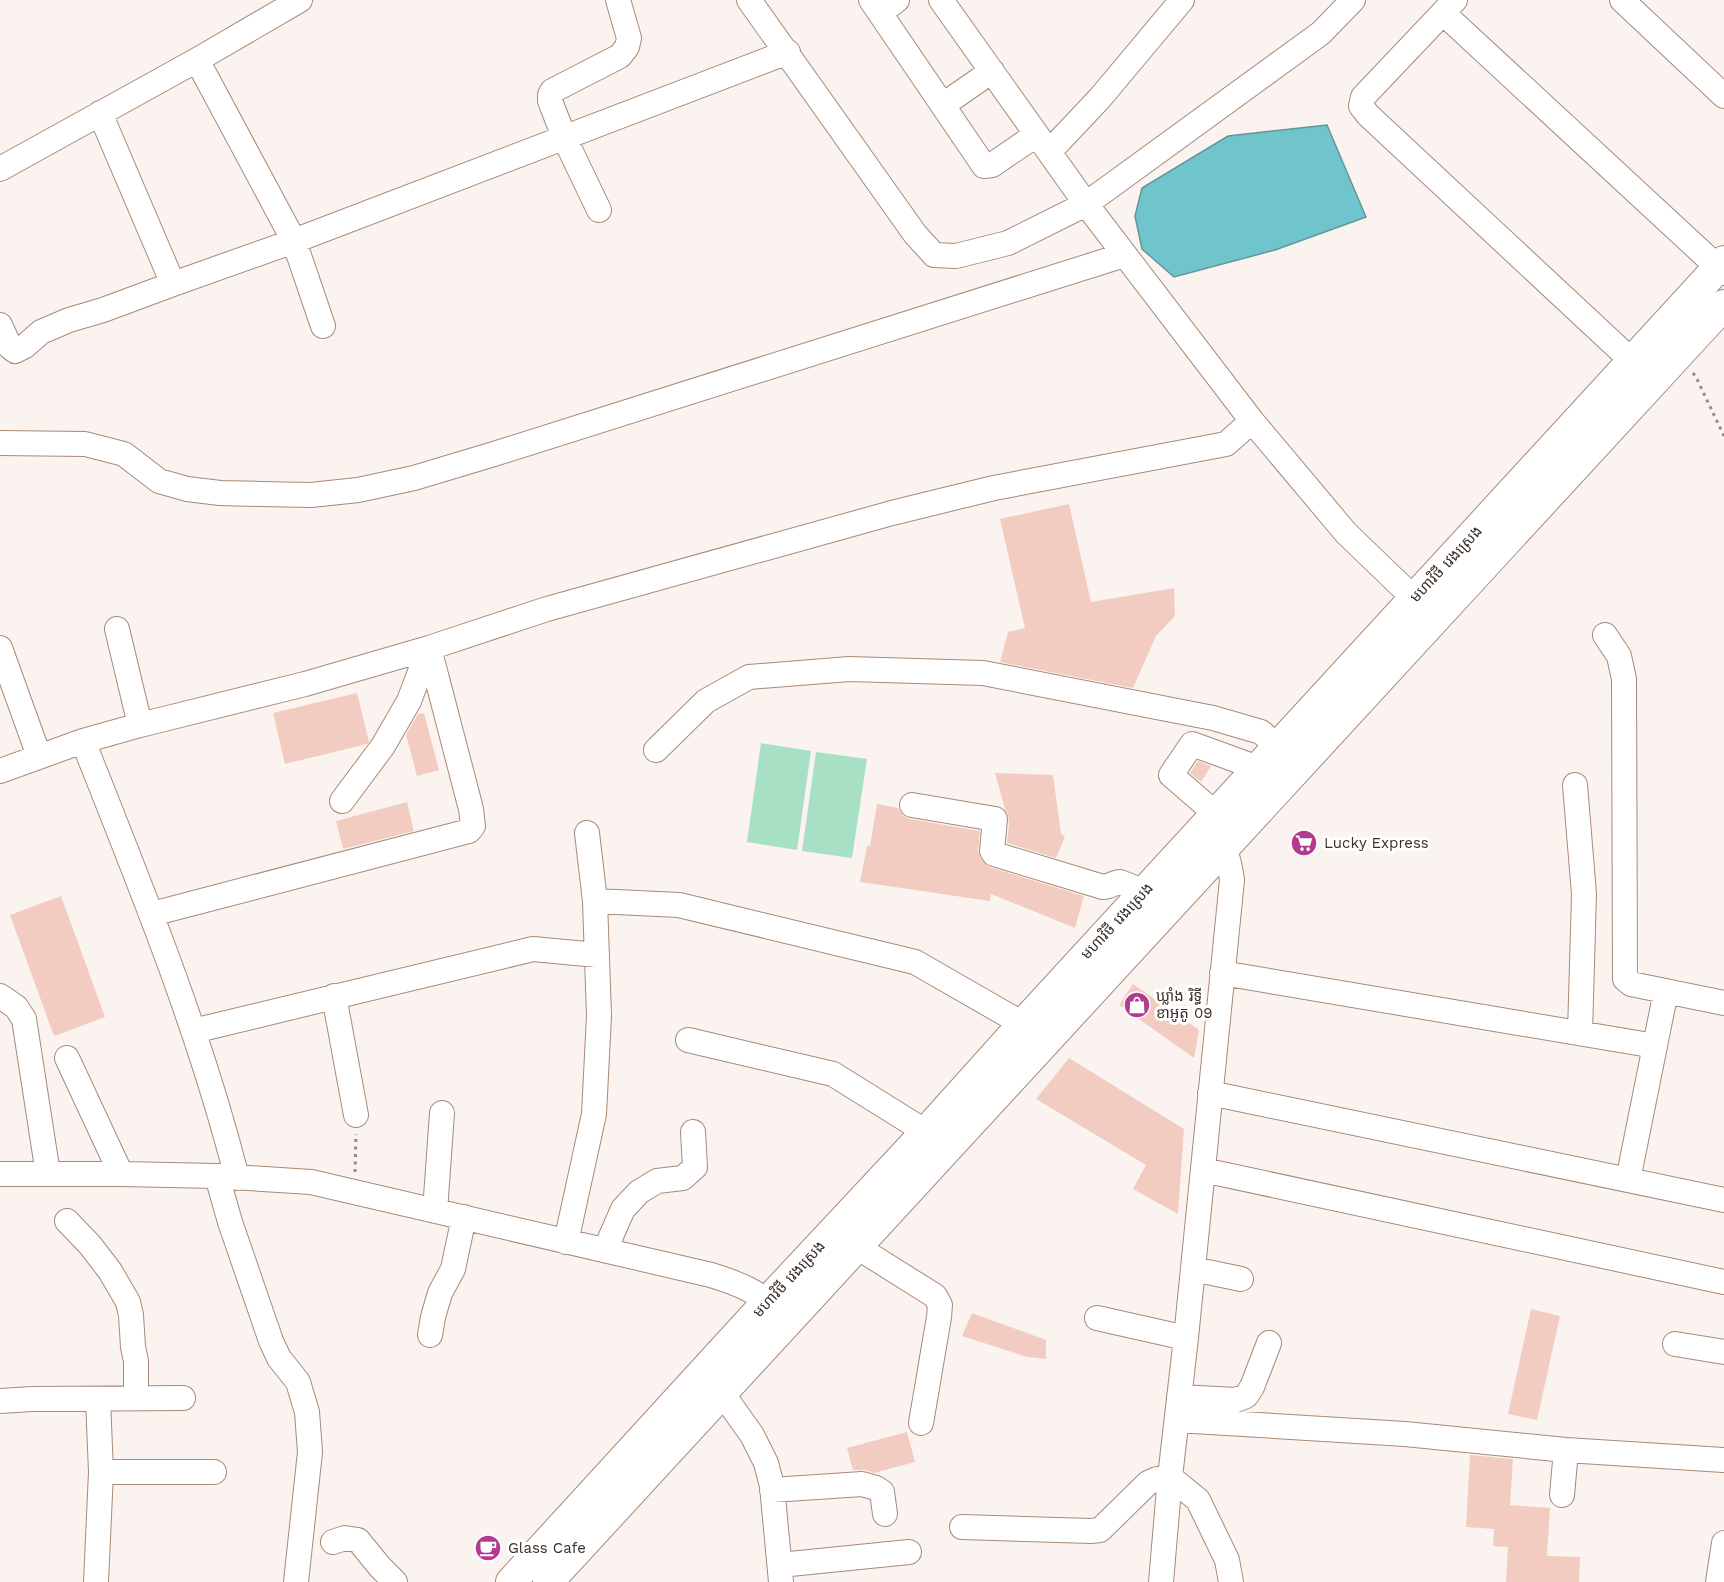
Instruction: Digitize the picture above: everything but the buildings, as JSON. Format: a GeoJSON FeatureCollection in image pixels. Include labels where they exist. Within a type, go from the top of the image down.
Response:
{"type":"FeatureCollection","features":[{"type":"Feature","properties":{"kind":"main road","name":"មហាវិថី វេងស្រេង"},"geometry":{"type":"LineString","coordinates":[[548,1582],[722,1393],[778,1311],[857,1247],[1214,830],[1268,758],[1632,361],[1722,267]]}},
{"type":"Feature","properties":{"kind":"main road","name":"មហាវិថី វេងស្រេង"},"geometry":{"type":"LineString","coordinates":[[512,1582],[778,1311],[926,1132],[1144,892],[1214,830],[1435,619],[1724,305]]}},
{"type":"Feature","properties":{"kind":"street"},"geometry":{"type":"LineString","coordinates":[[0,169],[300,0]]}},
{"type":"Feature","properties":{"kind":"street"},"geometry":{"type":"LineString","coordinates":[[599,210],[564,137],[550,101],[550,95],[552,91],[620,56],[627,47],[629,38],[618,0]]}},
{"type":"Feature","properties":{"kind":"street"},"geometry":{"type":"LineString","coordinates":[[749,0],[915,234],[934,255],[956,256],[1008,243],[1086,204],[1321,33],[1353,0]]}},
{"type":"Feature","properties":{"kind":"street"},"geometry":{"type":"LineString","coordinates":[[941,0],[1086,204],[1252,421],[1346,534],[1435,619]]}},
{"type":"Feature","properties":{"kind":"street"},"geometry":{"type":"LineString","coordinates":[[883,4],[943,105],[984,166],[992,165],[1042,143],[1100,98],[1182,0]]}},
{"type":"Feature","properties":{"kind":"street"},"geometry":{"type":"LineString","coordinates":[[1622,0],[1724,96]]}},
{"type":"Feature","properties":{"kind":"street"},"geometry":{"type":"LineString","coordinates":[[1632,361],[1368,115],[1361,106],[1362,97],[1449,7],[1722,267]]}},
{"type":"Feature","properties":{"kind":"street"},"geometry":{"type":"LineString","coordinates":[[0,325],[10,347],[15,351],[42,332],[69,320],[103,310],[294,241],[788,52]]}},
{"type":"Feature","properties":{"kind":"street"},"geometry":{"type":"LineString","coordinates":[[197,60],[294,241],[323,327]]}},
{"type":"Feature","properties":{"kind":"street"},"geometry":{"type":"LineString","coordinates":[[943,105],[992,71]]}},
{"type":"Feature","properties":{"kind":"street"},"geometry":{"type":"LineString","coordinates":[[100,113],[173,284]]}},
{"type":"Feature","properties":{"kind":"street"},"geometry":{"type":"LineString","coordinates":[[0,443],[85,444],[124,454],[159,481],[187,489],[220,493],[311,495],[358,490],[414,478],[506,451],[1124,255]]}},
{"type":"Feature","properties":{"kind":"street"},"geometry":{"type":"LineString","coordinates":[[0,771],[83,741],[305,684],[429,648],[547,609],[892,513],[994,488],[1226,444],[1252,421]]}},
{"type":"Feature","properties":{"kind":"street"},"geometry":{"type":"LineString","coordinates":[[117,629],[140,725]]}},
{"type":"Feature","properties":{"kind":"street"},"geometry":{"type":"LineString","coordinates":[[1605,635],[1620,656],[1624,679],[1625,979],[1631,984],[1724,1003]]}},
{"type":"Feature","properties":{"kind":"street"},"geometry":{"type":"LineString","coordinates":[[0,648],[39,756]]}},
{"type":"Feature","properties":{"kind":"street"},"geometry":{"type":"LineString","coordinates":[[342,801],[383,746],[409,701],[429,648]]}},
{"type":"Feature","properties":{"kind":"street"},"geometry":{"type":"LineString","coordinates":[[152,914],[469,831],[473,826],[471,809],[429,648]]}},
{"type":"Feature","properties":{"kind":"street"},"geometry":{"type":"LineString","coordinates":[[656,750],[706,701],[749,677],[849,669],[983,673],[1212,718],[1261,732],[1268,758],[1192,744],[1172,775],[1214,830],[1230,865],[1232,880],[1161,1582]]}},
{"type":"Feature","properties":{"kind":"street"},"geometry":{"type":"LineString","coordinates":[[83,741],[152,914],[225,1128],[230,1222],[271,1341],[279,1358],[298,1382],[307,1412],[310,1452],[296,1582]]}},
{"type":"Feature","properties":{"kind":"street"},"geometry":{"type":"LineString","coordinates":[[1575,785],[1584,894],[1580,1033]]}},
{"type":"Feature","properties":{"kind":"street"},"geometry":{"type":"LineString","coordinates":[[912,805],[995,819],[992,851],[994,854],[1103,887],[1120,882],[1144,892]]}},
{"type":"Feature","properties":{"kind":"street"},"geometry":{"type":"LineString","coordinates":[[566,1242],[594,1114],[599,1016],[595,901],[587,833]]}},
{"type":"Feature","properties":{"kind":"street"},"geometry":{"type":"LineString","coordinates":[[595,901],[679,905],[915,962],[1023,1024]]}},
{"type":"Feature","properties":{"kind":"street"},"geometry":{"type":"LineString","coordinates":[[193,1031],[533,949],[597,955]]}},
{"type":"Feature","properties":{"kind":"street"},"geometry":{"type":"LineString","coordinates":[[1222,973],[1655,1046]]}},
{"type":"Feature","properties":{"kind":"street"},"geometry":{"type":"LineString","coordinates":[[1628,1180],[1666,991]]}},
{"type":"Feature","properties":{"kind":"street"},"geometry":{"type":"LineString","coordinates":[[0,996],[16,1007],[24,1019],[48,1174]]}},
{"type":"Feature","properties":{"kind":"street"},"geometry":{"type":"LineString","coordinates":[[334,996],[356,1115]]}},
{"type":"Feature","properties":{"kind":"street"},"geometry":{"type":"LineString","coordinates":[[688,1040],[833,1074],[926,1132]]}},
{"type":"Feature","properties":{"kind":"street"},"geometry":{"type":"LineString","coordinates":[[67,1058],[121,1174]]}},
{"type":"Feature","properties":{"kind":"street"},"geometry":{"type":"LineString","coordinates":[[1210,1093],[1724,1200]]}},
{"type":"Feature","properties":{"kind":"street"},"geometry":{"type":"LineString","coordinates":[[435,1211],[442,1113]]}},
{"type":"Feature","properties":{"kind":"street"},"geometry":{"type":"LineString","coordinates":[[605,1250],[623,1209],[639,1192],[657,1181],[683,1178],[694,1167],[693,1132]]}},
{"type":"Feature","properties":{"kind":"street"},"geometry":{"type":"LineString","coordinates":[[1203,1170],[1724,1282]]}},
{"type":"Feature","properties":{"kind":"street"},"geometry":{"type":"LineString","coordinates":[[0,1174],[121,1174],[311,1182],[711,1275],[743,1286],[778,1311]]}},
{"type":"Feature","properties":{"kind":"street"},"geometry":{"type":"LineString","coordinates":[[430,1335],[440,1293],[453,1269],[464,1217]]}},
{"type":"Feature","properties":{"kind":"street"},"geometry":{"type":"LineString","coordinates":[[67,1221],[110,1271],[128,1302],[136,1361],[135,1398]]}},
{"type":"Feature","properties":{"kind":"street"},"geometry":{"type":"LineString","coordinates":[[857,1247],[934,1296],[940,1305],[921,1423]]}},
{"type":"Feature","properties":{"kind":"street"},"geometry":{"type":"LineString","coordinates":[[1193,1269],[1240,1279]]}},
{"type":"Feature","properties":{"kind":"street"},"geometry":{"type":"LineString","coordinates":[[1097,1318],[1186,1338]]}},
{"type":"Feature","properties":{"kind":"street"},"geometry":{"type":"LineString","coordinates":[[1178,1408],[1236,1400],[1246,1396],[1252,1387],[1269,1343]]}},
{"type":"Feature","properties":{"kind":"street"},"geometry":{"type":"LineString","coordinates":[[1675,1344],[1724,1352]]}},
{"type":"Feature","properties":{"kind":"street"},"geometry":{"type":"LineString","coordinates":[[722,1393],[752,1435],[766,1463],[772,1490],[780,1574],[909,1552]]}},
{"type":"Feature","properties":{"kind":"street"},"geometry":{"type":"LineString","coordinates":[[0,1401],[183,1398]]}},
{"type":"Feature","properties":{"kind":"street"},"geometry":{"type":"LineString","coordinates":[[96,1582],[101,1472],[98,1399]]}},
{"type":"Feature","properties":{"kind":"street"},"geometry":{"type":"LineString","coordinates":[[1178,1408],[1566,1450],[1724,1460]]}},
{"type":"Feature","properties":{"kind":"street"},"geometry":{"type":"LineString","coordinates":[[1562,1495],[1566,1450]]}},
{"type":"Feature","properties":{"kind":"street"},"geometry":{"type":"LineString","coordinates":[[101,1472],[214,1473]]}},
{"type":"Feature","properties":{"kind":"street"},"geometry":{"type":"LineString","coordinates":[[962,1527],[1100,1530],[1148,1483],[1170,1477],[1198,1500],[1227,1560],[1231,1582]]}},
{"type":"Feature","properties":{"kind":"street"},"geometry":{"type":"LineString","coordinates":[[772,1490],[862,1484],[882,1492],[885,1514]]}},
{"type":"Feature","properties":{"kind":"street"},"geometry":{"type":"LineString","coordinates":[[333,1542],[345,1538],[358,1540],[395,1582]]}},
{"type":"Feature","properties":{"kind":"street"},"geometry":{"type":"LineString","coordinates":[[1718,1582],[1724,1543]]}},
{"type":"Feature","properties":{"kind":"path"},"geometry":{"type":"LineString","coordinates":[[1677,356],[1696,377],[1724,436]]}},
{"type":"Feature","properties":{"kind":"path"},"geometry":{"type":"LineString","coordinates":[[354,1192],[356,1115]]}},
{"type":"Feature","properties":{"kind":"green space"},"geometry":{"type":"Polygon","coordinates":[[[761,743],[811,751],[797,850],[747,842],[761,743]]]}},
{"type":"Feature","properties":{"kind":"green space"},"geometry":{"type":"Polygon","coordinates":[[[816,752],[867,759],[852,858],[802,851],[816,752]]]}},
{"type":"Feature","properties":{"kind":"water"},"geometry":{"type":"Polygon","coordinates":[[[1327,125],[1366,217],[1275,250],[1174,277],[1142,249],[1135,216],[1142,188],[1228,136],[1327,125]]]}},
{"type":"Feature","properties":{"kind":"place","name":"Lucky Express"},"geometry":{"type":"Point","coordinates":[1304,843]}},
{"type":"Feature","properties":{"kind":"place","name":"ឃ្លាំង រិទ្ធី ខាអូតូ 09"},"geometry":{"type":"Point","coordinates":[1137,1005]}},
{"type":"Feature","properties":{"kind":"place","name":"Glass Cafe"},"geometry":{"type":"Point","coordinates":[488,1548]}}]}
